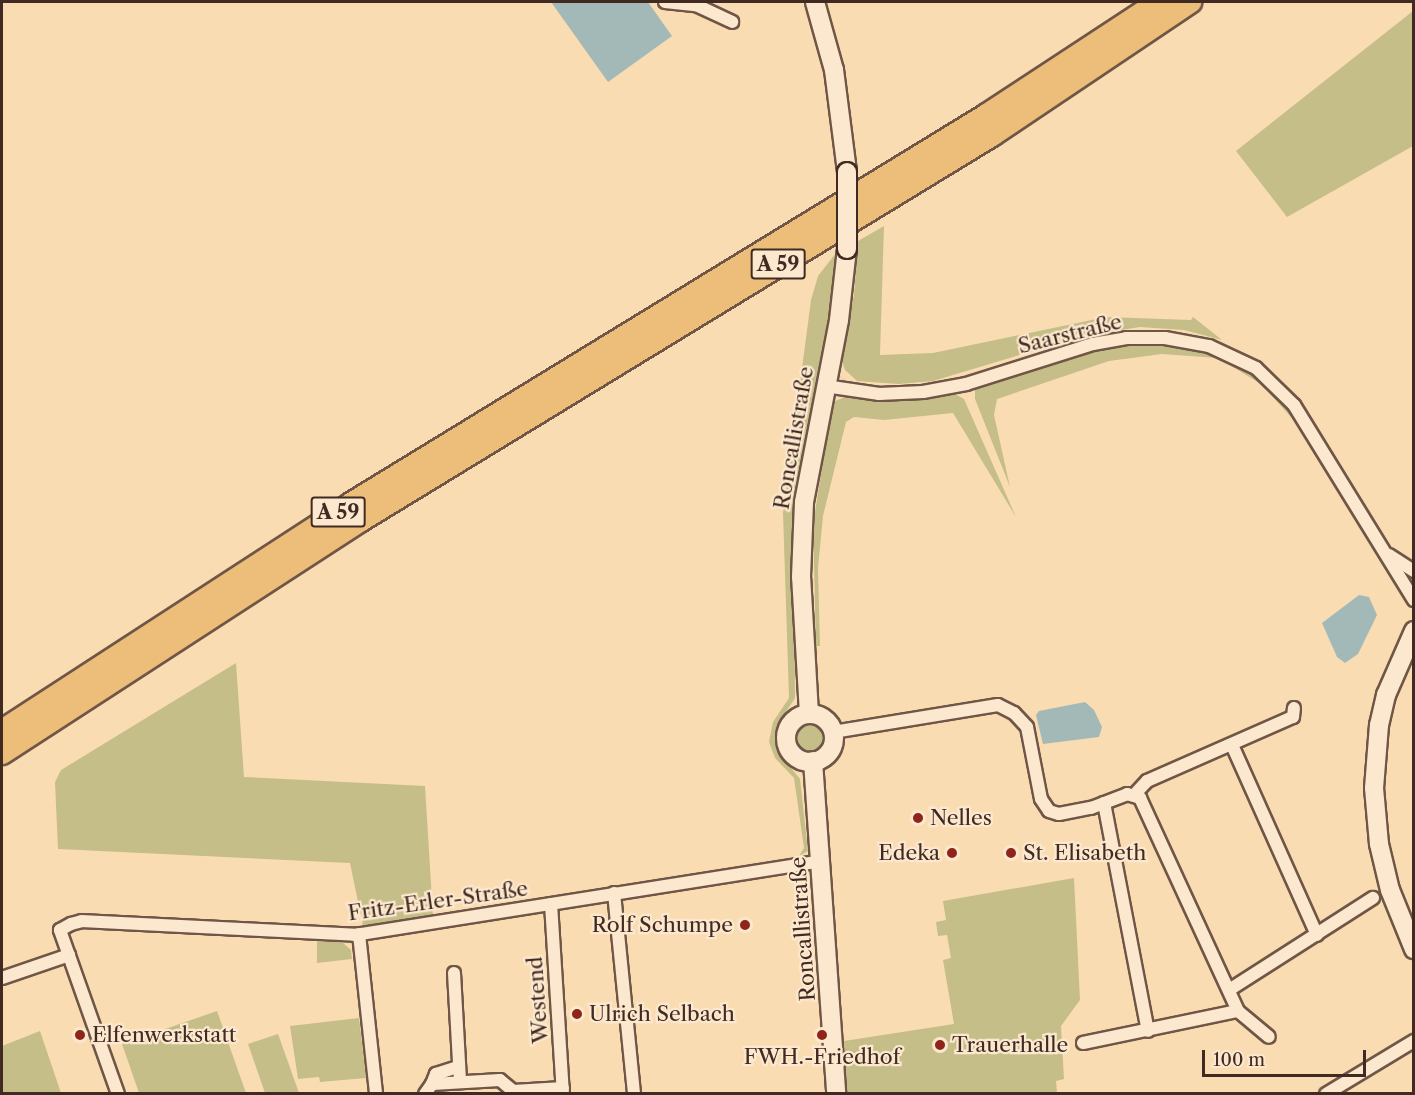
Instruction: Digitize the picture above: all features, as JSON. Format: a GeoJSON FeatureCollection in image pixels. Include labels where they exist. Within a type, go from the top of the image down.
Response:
{"type":"FeatureCollection","features":[{"type":"Feature","properties":{"kind":"highway","name":"A 59"},"geometry":{"type":"LineString","coordinates":[[2,731],[351,504],[987,115],[1159,2]]}},
{"type":"Feature","properties":{"kind":"highway","name":"A 59"},"geometry":{"type":"LineString","coordinates":[[2,753],[361,520],[992,135],[1190,2]]}},
{"type":"Feature","properties":{"kind":"street"},"geometry":{"type":"LineString","coordinates":[[665,2],[696,5],[732,22]]}},
{"type":"Feature","properties":{"kind":"street","name":"Roncallistraße"},"geometry":{"type":"LineString","coordinates":[[809,714],[801,538],[807,479],[839,320],[847,249],[847,172],[834,70],[815,2]]}},
{"type":"Feature","properties":{"kind":"street","name":"Saarstraße"},"geometry":{"type":"LineString","coordinates":[[825,386],[879,394],[923,392],[966,384],[1118,340],[1165,338],[1209,346],[1256,368],[1282,391],[1314,434],[1413,600]]}},
{"type":"Feature","properties":{"kind":"street"},"geometry":{"type":"LineString","coordinates":[[1384,550],[1413,571]]}},
{"type":"Feature","properties":{"kind":"street"},"geometry":{"type":"LineString","coordinates":[[1413,632],[1385,701],[1374,788],[1379,844],[1390,890],[1413,949]]}},
{"type":"Feature","properties":{"kind":"street"},"geometry":{"type":"LineString","coordinates":[[833,732],[998,705],[1014,712],[1027,727],[1041,799],[1049,811],[1059,814],[1134,795],[1147,781],[1293,717],[1294,708]]}},
{"type":"Feature","properties":{"kind":"street"},"geometry":{"type":"LineString","coordinates":[[809,714],[824,719],[833,732],[831,748],[813,761],[795,756],[786,739],[792,721],[809,714]]}},
{"type":"Feature","properties":{"kind":"street"},"geometry":{"type":"LineString","coordinates":[[1232,745],[1317,935]]}},
{"type":"Feature","properties":{"kind":"street","name":"Roncallistraße"},"geometry":{"type":"LineString","coordinates":[[813,761],[836,1094]]}},
{"type":"Feature","properties":{"kind":"street"},"geometry":{"type":"LineString","coordinates":[[1134,795],[1148,808],[1238,1011],[1269,1037]]}},
{"type":"Feature","properties":{"kind":"street"},"geometry":{"type":"LineString","coordinates":[[1104,803],[1148,1031]]}},
{"type":"Feature","properties":{"kind":"street","name":"Fritz-Erler-Straße"},"geometry":{"type":"LineString","coordinates":[[69,955],[60,930],[82,921],[359,934],[820,861]]}},
{"type":"Feature","properties":{"kind":"street"},"geometry":{"type":"LineString","coordinates":[[614,893],[634,1094]]}},
{"type":"Feature","properties":{"kind":"street"},"geometry":{"type":"LineString","coordinates":[[1229,990],[1372,898]]}},
{"type":"Feature","properties":{"kind":"street","name":"Westend"},"geometry":{"type":"LineString","coordinates":[[551,904],[563,1091]]}},
{"type":"Feature","properties":{"kind":"street"},"geometry":{"type":"LineString","coordinates":[[359,934],[375,1094]]}},
{"type":"Feature","properties":{"kind":"street"},"geometry":{"type":"LineString","coordinates":[[2,978],[69,955],[118,1094]]}},
{"type":"Feature","properties":{"kind":"street"},"geometry":{"type":"LineString","coordinates":[[454,973],[460,1082]]}},
{"type":"Feature","properties":{"kind":"street"},"geometry":{"type":"LineString","coordinates":[[1083,1043],[1238,1011]]}},
{"type":"Feature","properties":{"kind":"street"},"geometry":{"type":"LineString","coordinates":[[1326,1094],[1413,1041]]}},
{"type":"Feature","properties":{"kind":"street"},"geometry":{"type":"LineString","coordinates":[[428,1091],[436,1074],[458,1066]]}},
{"type":"Feature","properties":{"kind":"street"},"geometry":{"type":"LineString","coordinates":[[428,1091],[460,1082],[500,1080],[513,1091],[563,1091]]}},
{"type":"Feature","properties":{"kind":"street"},"geometry":{"type":"LineString","coordinates":[[1347,1080],[1352,1094]]}},
{"type":"Feature","properties":{"kind":"shaded area"},"geometry":{"type":"Polygon","coordinates":[[[551,2],[648,2],[672,36],[608,82],[551,2]]]}},
{"type":"Feature","properties":{"kind":"shaded area"},"geometry":{"type":"Polygon","coordinates":[[[1413,11],[1413,146],[1287,217],[1236,151],[1413,11]]]}},
{"type":"Feature","properties":{"kind":"shaded area"},"geometry":{"type":"Polygon","coordinates":[[[884,226],[880,355],[933,353],[1106,317],[1191,320],[1193,317],[1222,340],[1184,330],[1140,327],[1083,336],[933,381],[899,384],[857,381],[845,370],[841,358],[854,295],[858,241],[884,226]]]}},
{"type":"Feature","properties":{"kind":"shaded area"},"geometry":{"type":"Polygon","coordinates":[[[836,253],[829,317],[794,509],[795,698],[778,724],[776,737],[780,754],[800,779],[808,851],[799,856],[804,848],[794,778],[775,758],[769,742],[773,722],[789,698],[783,513],[811,300],[818,276],[836,253]]]}},
{"type":"Feature","properties":{"kind":"shaded area"},"geometry":{"type":"Polygon","coordinates":[[[1143,331],[1188,335],[1223,345],[1163,333],[936,386],[880,389],[848,384],[838,374],[848,383],[865,386],[928,385],[982,373],[1088,340],[1143,331]]]}},
{"type":"Feature","properties":{"kind":"shaded area"},"geometry":{"type":"Polygon","coordinates":[[[1141,343],[1192,348],[1235,364],[1266,384],[1285,402],[1301,428],[1261,384],[1218,358],[1162,354],[1109,361],[997,399],[994,415],[1010,487],[975,399],[975,389],[1077,354],[1141,343]]]}},
{"type":"Feature","properties":{"kind":"shaded area"},"geometry":{"type":"Polygon","coordinates":[[[953,393],[964,399],[1016,517],[953,413],[884,420],[854,417],[846,422],[823,516],[818,568],[820,646],[816,646],[813,524],[833,402],[847,396],[905,399],[953,393]]]}},
{"type":"Feature","properties":{"kind":"shaded area"},"geometry":{"type":"Polygon","coordinates":[[[1359,595],[1369,597],[1377,615],[1358,654],[1345,663],[1337,657],[1322,623],[1359,595]]]}},
{"type":"Feature","properties":{"kind":"shaded area"},"geometry":{"type":"Polygon","coordinates":[[[236,663],[244,777],[425,786],[433,916],[363,926],[350,863],[58,849],[55,782],[61,770],[236,663]]]}},
{"type":"Feature","properties":{"kind":"shaded area"},"geometry":{"type":"Polygon","coordinates":[[[1085,702],[1094,710],[1102,727],[1099,737],[1043,744],[1036,715],[1039,711],[1085,702]]]}},
{"type":"Feature","properties":{"kind":"shaded area"},"geometry":{"type":"Polygon","coordinates":[[[810,721],[822,726],[827,738],[822,750],[810,755],[798,750],[793,738],[798,726],[810,721]]]}},
{"type":"Feature","properties":{"kind":"shaded area"},"geometry":{"type":"Polygon","coordinates":[[[1074,878],[1080,1000],[1061,1026],[1064,1079],[1056,1081],[1057,1093],[847,1093],[844,1041],[954,1024],[943,960],[951,958],[947,935],[938,936],[936,922],[946,920],[943,901],[1074,878]]]}},
{"type":"Feature","properties":{"kind":"shaded area"},"geometry":{"type":"Polygon","coordinates":[[[317,941],[342,942],[351,950],[352,959],[317,963],[317,941]]]}},
{"type":"Feature","properties":{"kind":"shaded area"},"geometry":{"type":"Polygon","coordinates":[[[217,1011],[246,1093],[139,1093],[122,1044],[217,1011]]]}},
{"type":"Feature","properties":{"kind":"shaded area"},"geometry":{"type":"Polygon","coordinates":[[[359,1018],[366,1078],[320,1082],[319,1077],[298,1079],[290,1026],[359,1018]]]}},
{"type":"Feature","properties":{"kind":"shaded area"},"geometry":{"type":"Polygon","coordinates":[[[40,1031],[61,1093],[2,1093],[2,1046],[40,1031]]]}},
{"type":"Feature","properties":{"kind":"shaded area"},"geometry":{"type":"Polygon","coordinates":[[[278,1034],[299,1093],[265,1093],[248,1044],[278,1034]]]}},
{"type":"Feature","properties":{"kind":"place","name":"Nelles"},"geometry":{"type":"Point","coordinates":[918,818]}},
{"type":"Feature","properties":{"kind":"place","name":"Edeka"},"geometry":{"type":"Point","coordinates":[952,853]}},
{"type":"Feature","properties":{"kind":"place","name":"St. Elisabeth"},"geometry":{"type":"Point","coordinates":[1011,853]}},
{"type":"Feature","properties":{"kind":"place","name":"Rolf Schumpe"},"geometry":{"type":"Point","coordinates":[745,925]}},
{"type":"Feature","properties":{"kind":"place","name":"Ulrich Selbach"},"geometry":{"type":"Point","coordinates":[577,1014]}},
{"type":"Feature","properties":{"kind":"place","name":"Elfenwerkstatt"},"geometry":{"type":"Point","coordinates":[80,1035]}},
{"type":"Feature","properties":{"kind":"place","name":"FWH.-Friedhof"},"geometry":{"type":"Point","coordinates":[822,1035]}},
{"type":"Feature","properties":{"kind":"place","name":"Trauerhalle"},"geometry":{"type":"Point","coordinates":[940,1045]}}]}
